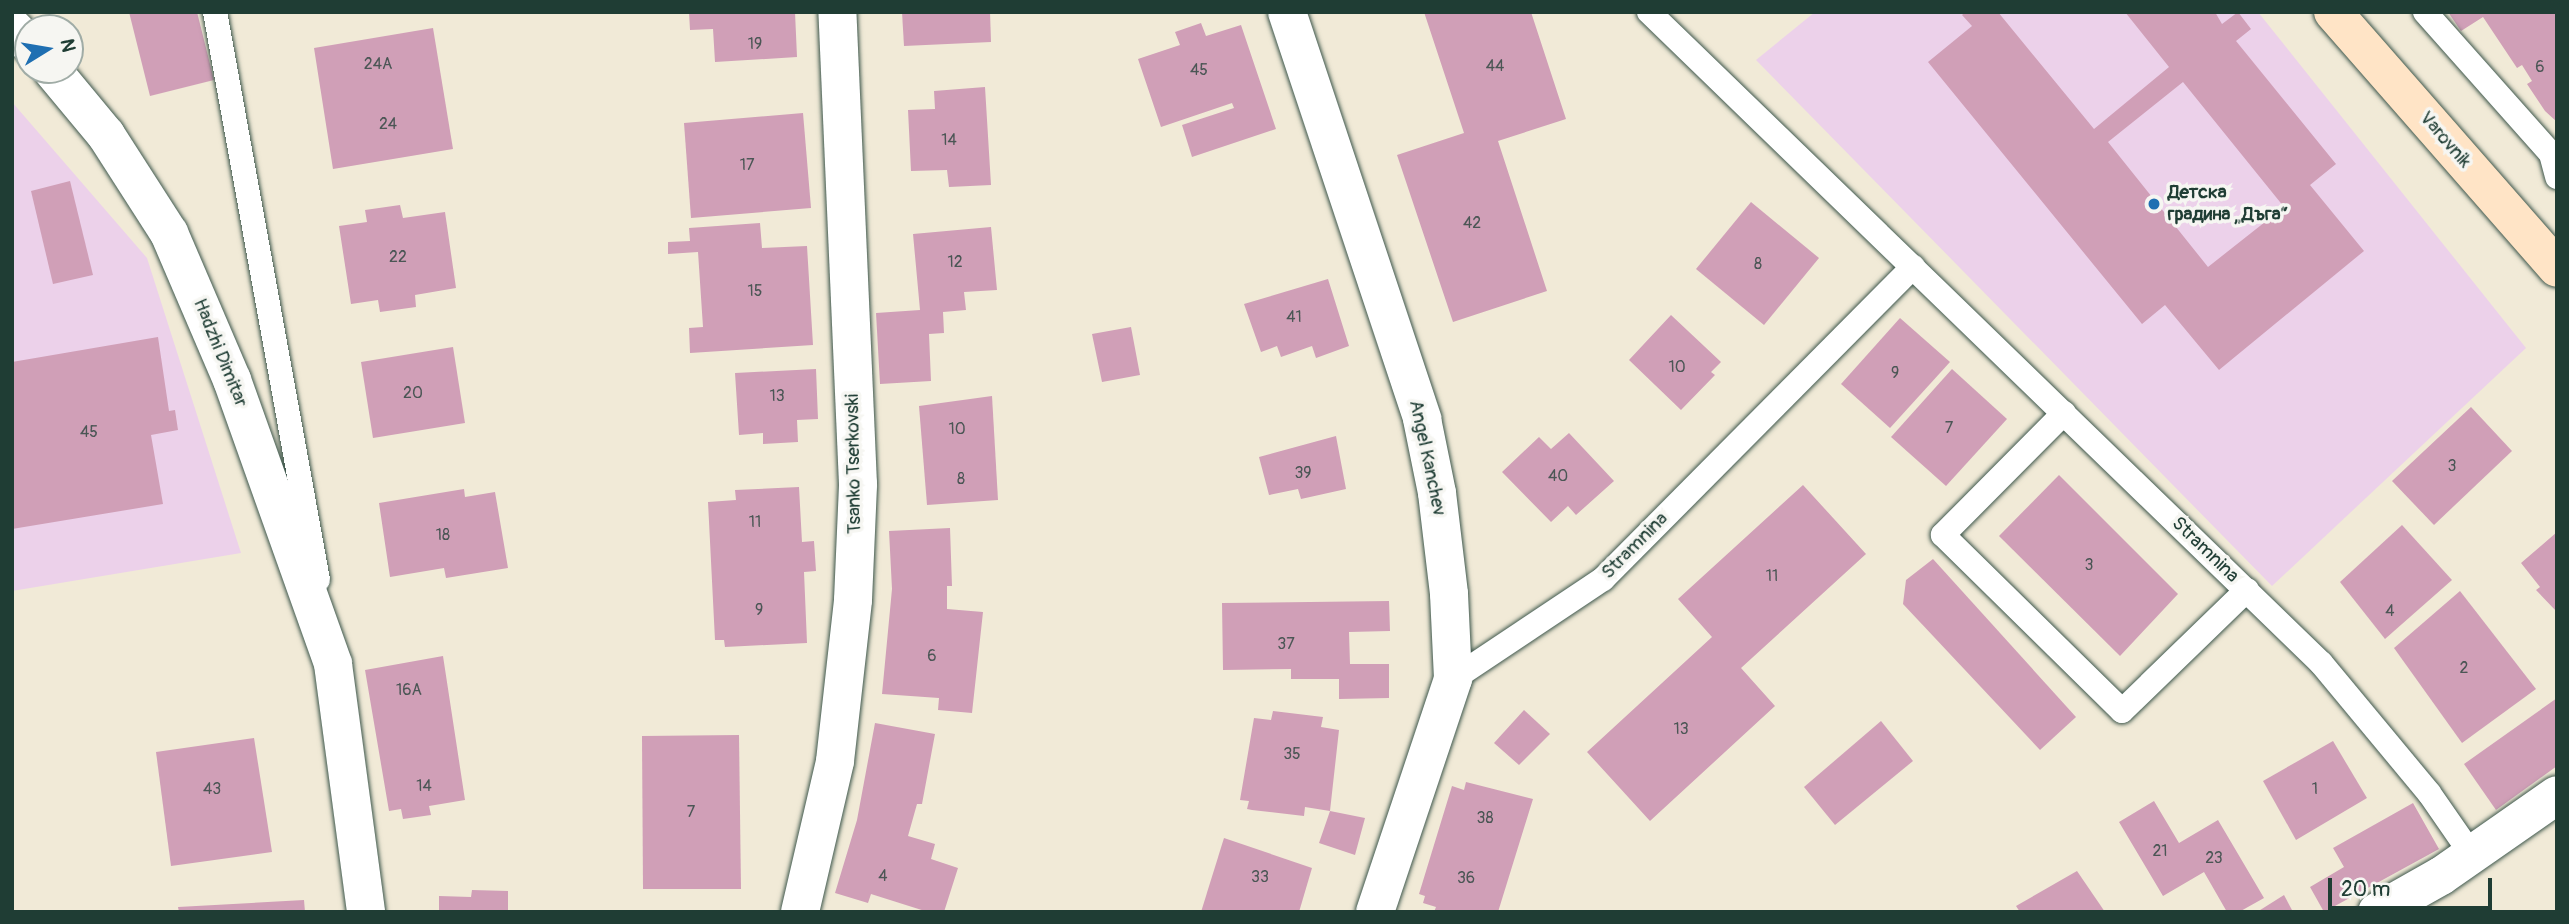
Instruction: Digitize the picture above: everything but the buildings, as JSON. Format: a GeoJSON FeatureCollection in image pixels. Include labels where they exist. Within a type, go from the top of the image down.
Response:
{"type":"FeatureCollection","features":[{"type":"Feature","properties":{"kind":"street","name":"Tsanko Tserkovski"},"geometry":{"type":"LineString","coordinates":[[800,912],[835,761],[853,600],[858,484],[837,12]]}},
{"type":"Feature","properties":{"kind":"street","name":"Angel Kanchev"},"geometry":{"type":"LineString","coordinates":[[1287,12],[1422,419],[1437,493],[1453,679],[1375,912]]}},
{"type":"Feature","properties":{"kind":"street","name":"Varovnik"},"geometry":{"type":"LineString","coordinates":[[2333,12],[2557,268]]}},
{"type":"Feature","properties":{"kind":"street","name":"Hadzhi Dimitar"},"geometry":{"type":"LineString","coordinates":[[64,84],[106,135],[169,233],[232,380],[333,664],[366,912]]}},
{"type":"Feature","properties":{"kind":"street"},"geometry":{"type":"LineString","coordinates":[[2377,912],[2472,855],[2557,795]]}},
{"type":"Feature","properties":{"kind":"lane","name":"Hadzhi Dimitar"},"geometry":{"type":"LineString","coordinates":[[215,12],[333,664]]}},
{"type":"Feature","properties":{"kind":"lane","name":"Stramnina"},"geometry":{"type":"LineString","coordinates":[[1649,12],[2321,663],[2429,793],[2472,855]]}},
{"type":"Feature","properties":{"kind":"lane"},"geometry":{"type":"LineString","coordinates":[[2425,12],[2551,154],[2557,177]]}},
{"type":"Feature","properties":{"kind":"lane","name":"Stramnina"},"geometry":{"type":"LineString","coordinates":[[1453,679],[1603,579],[1913,267]]}},
{"type":"Feature","properties":{"kind":"lane"},"geometry":{"type":"LineString","coordinates":[[2064,413],[1943,535],[2122,711],[2247,590]]}},
{"type":"Feature","properties":{"kind":"shaded area","name":"Детска градина „Дъга“"},"geometry":{"type":"Polygon","coordinates":[[[1815,12],[2258,12],[2526,348],[2272,586],[1756,60],[1815,12]]]}},
{"type":"Feature","properties":{"kind":"shaded area"},"geometry":{"type":"Polygon","coordinates":[[[12,102],[147,258],[241,553],[12,591],[12,102]]]}},
{"type":"Feature","properties":{"kind":"place","name":"Детска градина „Дъга“"},"geometry":{"type":"Point","coordinates":[2154,204]}}]}
